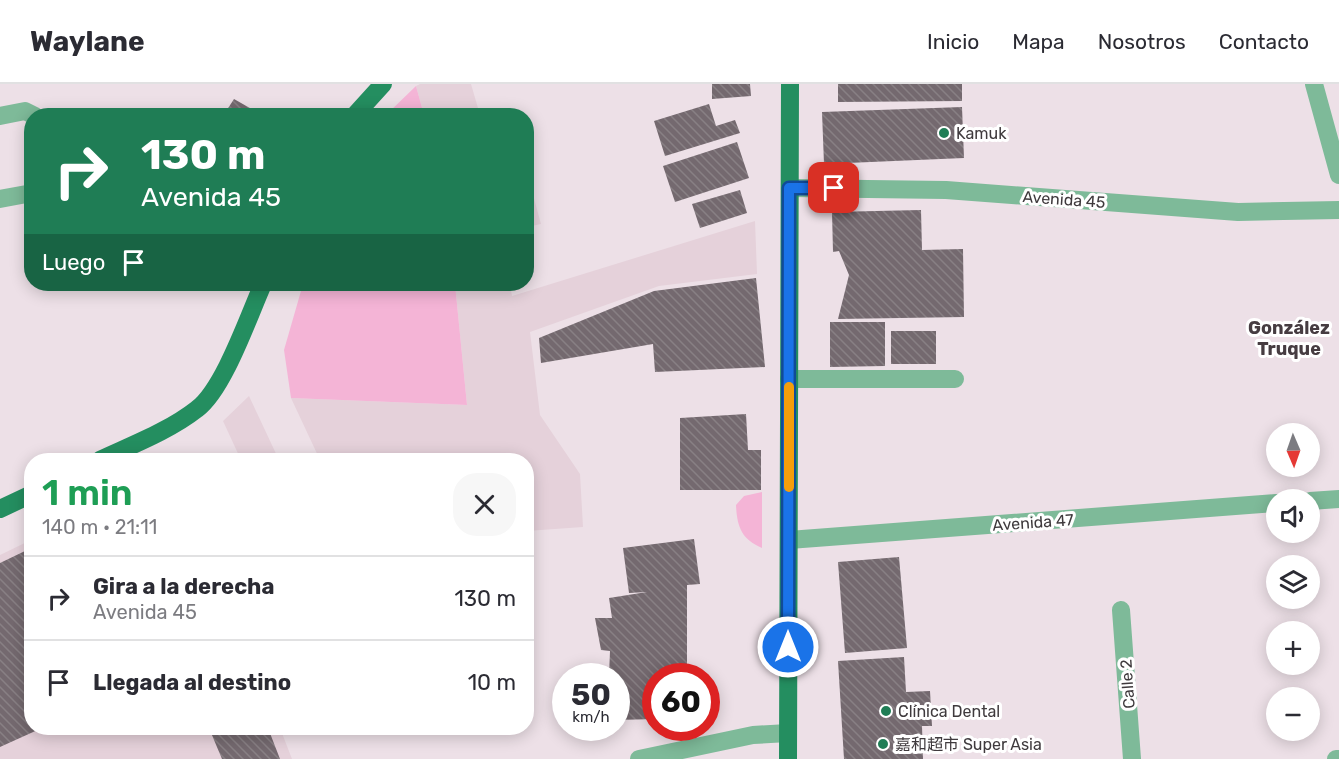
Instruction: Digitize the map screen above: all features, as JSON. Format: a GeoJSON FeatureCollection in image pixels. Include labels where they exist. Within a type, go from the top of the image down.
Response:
{"type":"FeatureCollection","features":[{"type":"Feature","properties":{"kind":"main road"},"geometry":{"type":"LineString","coordinates":[[361,108],[383,84]]}},
{"type":"Feature","properties":{"kind":"main road"},"geometry":{"type":"LineString","coordinates":[[788,759],[790,84]]}},
{"type":"Feature","properties":{"kind":"main road"},"geometry":{"type":"LineString","coordinates":[[115,453],[159,432],[199,408],[222,377],[260,291]]}},
{"type":"Feature","properties":{"kind":"main road"},"geometry":{"type":"LineString","coordinates":[[0,509],[24,498]]}},
{"type":"Feature","properties":{"kind":"street"},"geometry":{"type":"LineString","coordinates":[[1314,84],[1339,175]]}},
{"type":"Feature","properties":{"kind":"street"},"geometry":{"type":"LineString","coordinates":[[0,116],[24,111]]}},
{"type":"Feature","properties":{"kind":"street","name":"Avenida 45"},"geometry":{"type":"LineString","coordinates":[[789,188],[946,190],[1238,212],[1339,210]]}},
{"type":"Feature","properties":{"kind":"street"},"geometry":{"type":"LineString","coordinates":[[0,199],[24,195]]}},
{"type":"Feature","properties":{"kind":"street"},"geometry":{"type":"LineString","coordinates":[[789,379],[955,379]]}},
{"type":"Feature","properties":{"kind":"street"},"geometry":{"type":"LineString","coordinates":[[1320,500],[1339,499]]}},
{"type":"Feature","properties":{"kind":"street","name":"Avenida 47"},"geometry":{"type":"LineString","coordinates":[[789,540],[1266,504]]}},
{"type":"Feature","properties":{"kind":"street","name":"Calle 2"},"geometry":{"type":"LineString","coordinates":[[1121,610],[1132,759]]}},
{"type":"Feature","properties":{"kind":"street"},"geometry":{"type":"LineString","coordinates":[[639,759],[753,735],[788,733]]}},
{"type":"Feature","properties":{"kind":"shaded area"},"geometry":{"type":"Polygon","coordinates":[[[420,84],[471,84],[478,108],[422,108],[416,86],[420,84]]]}},
{"type":"Feature","properties":{"kind":"shaded area"},"geometry":{"type":"Polygon","coordinates":[[[416,86],[422,108],[393,108],[416,86]]]}},
{"type":"Feature","properties":{"kind":"shaded area"},"geometry":{"type":"Polygon","coordinates":[[[534,198],[541,224],[534,225],[534,198]]]}},
{"type":"Feature","properties":{"kind":"shaded area"},"geometry":{"type":"Polygon","coordinates":[[[755,221],[757,274],[659,286],[530,332],[540,415],[580,474],[583,527],[534,530],[534,453],[317,453],[291,398],[467,405],[456,291],[511,291],[512,296],[755,221]]]}},
{"type":"Feature","properties":{"kind":"shaded area"},"geometry":{"type":"Polygon","coordinates":[[[301,291],[456,291],[467,405],[291,398],[284,350],[301,291]]]}},
{"type":"Feature","properties":{"kind":"shaded area"},"geometry":{"type":"Polygon","coordinates":[[[249,396],[276,453],[238,453],[223,421],[249,396]]]}},
{"type":"Feature","properties":{"kind":"shaded area"},"geometry":{"type":"Polygon","coordinates":[[[762,492],[762,548],[745,536],[739,525],[736,505],[744,496],[762,492]]]}},
{"type":"Feature","properties":{"kind":"shaded area"},"geometry":{"type":"Polygon","coordinates":[[[24,543],[24,735],[283,735],[292,759],[0,759],[0,555],[24,543]]]}},
{"type":"Feature","properties":{"kind":"building"},"geometry":{"type":"Polygon","coordinates":[[[712,84],[750,84],[751,96],[712,99],[712,84]]]}},
{"type":"Feature","properties":{"kind":"building"},"geometry":{"type":"Polygon","coordinates":[[[838,84],[962,84],[962,101],[838,102],[838,84]]]}},
{"type":"Feature","properties":{"kind":"building"},"geometry":{"type":"Polygon","coordinates":[[[234,99],[250,108],[228,108],[234,99]]]}},
{"type":"Feature","properties":{"kind":"building"},"geometry":{"type":"Polygon","coordinates":[[[709,104],[716,126],[735,120],[740,133],[665,156],[654,121],[709,104]]]}},
{"type":"Feature","properties":{"kind":"building"},"geometry":{"type":"Polygon","coordinates":[[[962,107],[964,158],[824,164],[822,112],[962,107]]]}},
{"type":"Feature","properties":{"kind":"building"},"geometry":{"type":"Polygon","coordinates":[[[737,142],[749,178],[675,202],[663,166],[737,142]]]}},
{"type":"Feature","properties":{"kind":"building"},"geometry":{"type":"Polygon","coordinates":[[[740,190],[747,213],[700,228],[692,204],[740,190]]]}},
{"type":"Feature","properties":{"kind":"building"},"geometry":{"type":"Polygon","coordinates":[[[921,210],[922,250],[963,249],[964,317],[838,319],[849,275],[839,251],[833,252],[832,212],[921,210]]]}},
{"type":"Feature","properties":{"kind":"building"},"geometry":{"type":"Polygon","coordinates":[[[756,278],[765,367],[655,372],[653,344],[541,363],[539,338],[654,291],[756,278]]]}},
{"type":"Feature","properties":{"kind":"building"},"geometry":{"type":"Polygon","coordinates":[[[830,322],[885,322],[885,366],[830,367],[830,322]]]}},
{"type":"Feature","properties":{"kind":"building"},"geometry":{"type":"Polygon","coordinates":[[[891,331],[936,331],[936,364],[891,364],[891,331]]]}},
{"type":"Feature","properties":{"kind":"building"},"geometry":{"type":"Polygon","coordinates":[[[746,414],[748,450],[761,450],[761,490],[680,490],[680,418],[746,414]]]}},
{"type":"Feature","properties":{"kind":"building"},"geometry":{"type":"Polygon","coordinates":[[[694,539],[700,584],[687,585],[687,663],[642,663],[642,719],[630,720],[630,663],[610,663],[610,651],[601,650],[595,618],[612,618],[609,598],[647,592],[629,593],[623,548],[694,539]]]}},
{"type":"Feature","properties":{"kind":"building"},"geometry":{"type":"Polygon","coordinates":[[[24,551],[24,735],[27,735],[0,747],[0,563],[24,551]]]}},
{"type":"Feature","properties":{"kind":"building"},"geometry":{"type":"Polygon","coordinates":[[[899,557],[907,648],[845,653],[838,562],[899,557]]]}},
{"type":"Feature","properties":{"kind":"building"},"geometry":{"type":"Polygon","coordinates":[[[904,657],[906,692],[930,691],[932,726],[922,726],[923,759],[844,759],[838,661],[904,657]]]}},
{"type":"Feature","properties":{"kind":"building"},"geometry":{"type":"Polygon","coordinates":[[[212,735],[271,735],[280,759],[222,759],[212,735]]]}},
{"type":"Feature","properties":{"kind":"slow traffic"},"geometry":{"type":"LineString","coordinates":[[789,387],[789,487]]}},
{"type":"Feature","properties":{"kind":"place","name":"Kamuk"},"geometry":{"type":"Point","coordinates":[944,133]}},
{"type":"Feature","properties":{"kind":"place","name":"Clínica Dental"},"geometry":{"type":"Point","coordinates":[886,711]}},
{"type":"Feature","properties":{"kind":"place","name":"嘉和超市 Super Asia"},"geometry":{"type":"Point","coordinates":[883,744]}},
{"type":"Feature","properties":{"kind":"district","name":"González Truque"},"geometry":{"type":"Point","coordinates":[1289,338]}},
{"type":"Feature","properties":{"kind":"route"},"geometry":{"type":"LineString","coordinates":[[788,647],[789,188],[834,188]]}}]}
